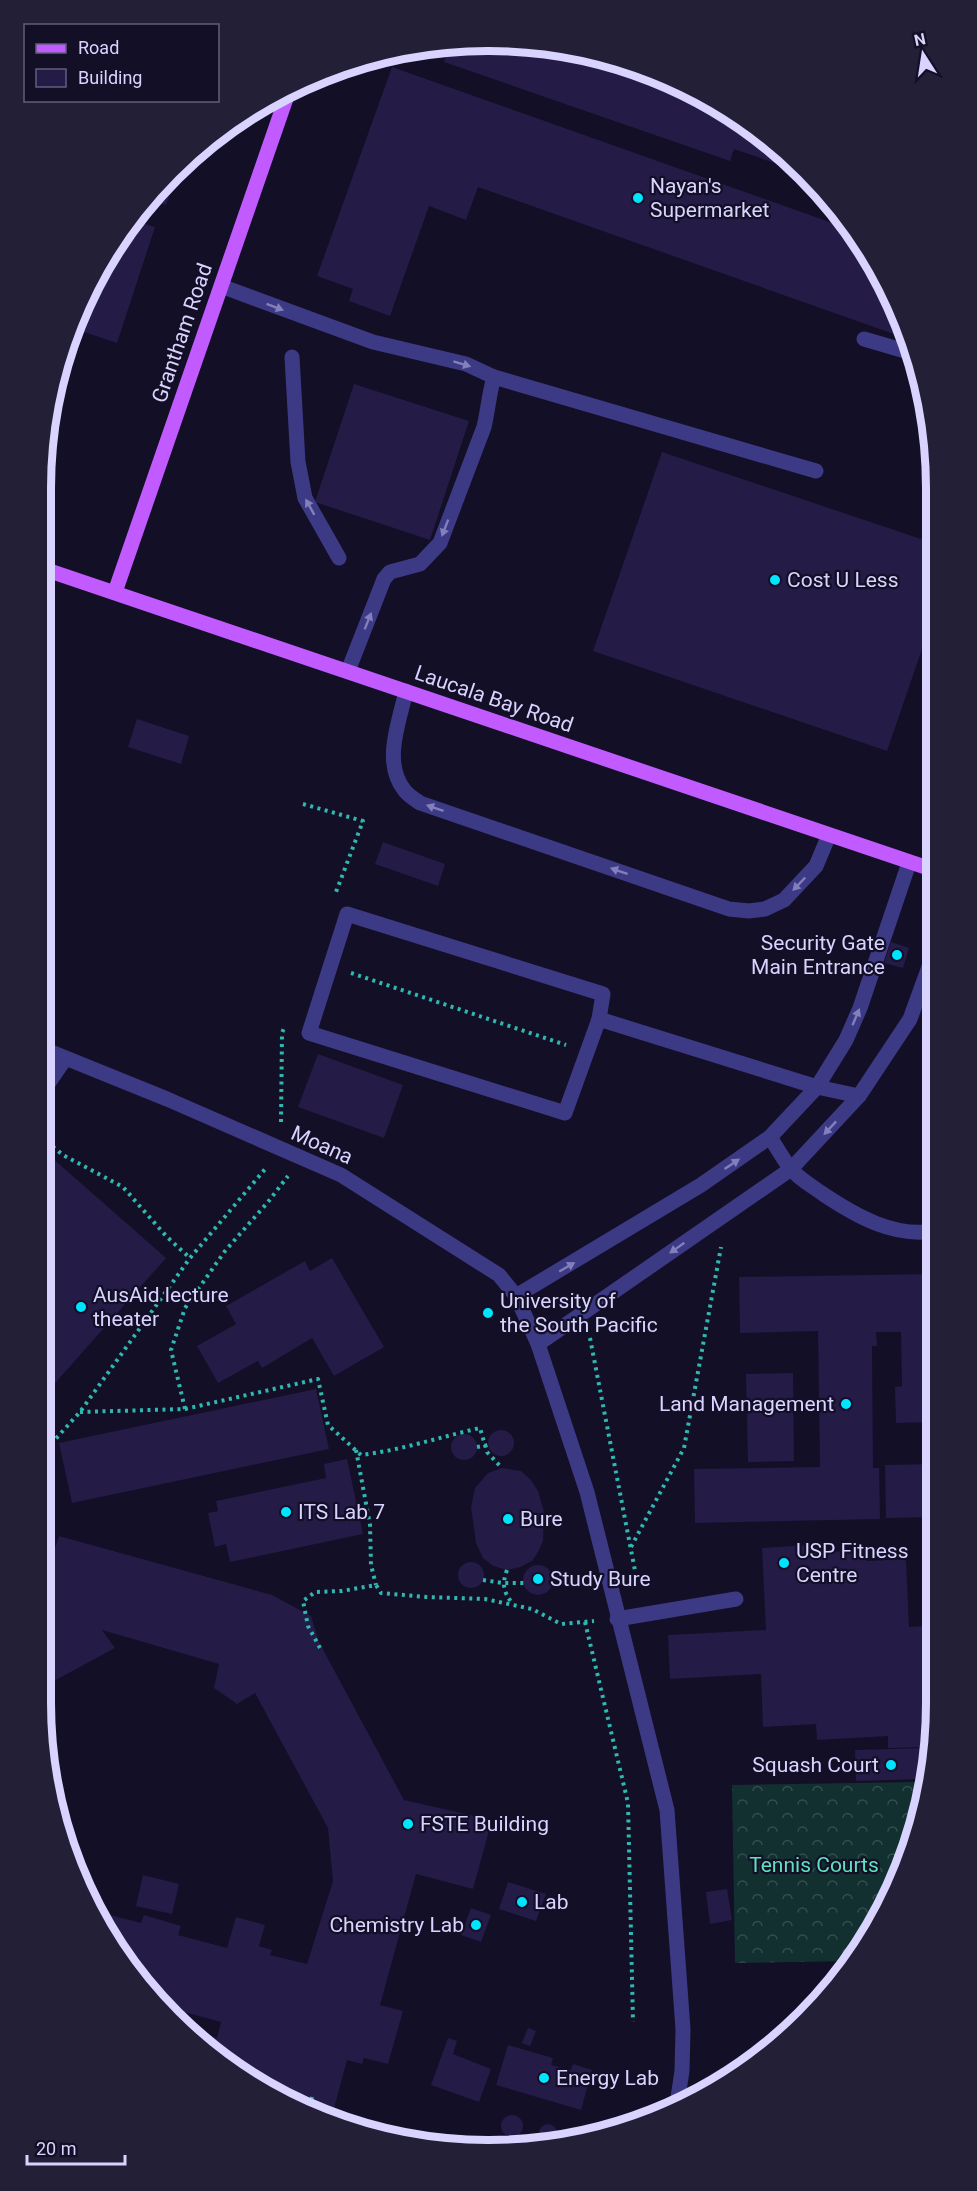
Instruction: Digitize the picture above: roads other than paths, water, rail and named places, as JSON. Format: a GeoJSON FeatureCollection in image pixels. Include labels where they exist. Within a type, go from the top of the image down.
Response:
{"type":"FeatureCollection","features":[{"type":"Feature","properties":{"kind":"main road","name":"Grantham Road"},"geometry":{"type":"LineString","coordinates":[[115,592],[285,102]]}},
{"type":"Feature","properties":{"kind":"main road","name":"Laucala Bay Road"},"geometry":{"type":"LineString","coordinates":[[51,571],[926,867]]}},
{"type":"Feature","properties":{"kind":"lane"},"geometry":{"type":"LineString","coordinates":[[221,286],[396,349],[466,364],[494,377],[816,471]]}},
{"type":"Feature","properties":{"kind":"lane"},"geometry":{"type":"LineString","coordinates":[[864,339],[904,351]]}},
{"type":"Feature","properties":{"kind":"lane"},"geometry":{"type":"LineString","coordinates":[[292,357],[298,462],[305,498],[339,558]]}},
{"type":"Feature","properties":{"kind":"lane"},"geometry":{"type":"LineString","coordinates":[[348,671],[384,579],[390,572],[420,564],[440,543],[484,427],[494,377]]}},
{"type":"Feature","properties":{"kind":"lane"},"geometry":{"type":"LineString","coordinates":[[406,691],[393,752],[393,767],[405,791],[420,803],[707,902],[729,909],[749,911],[765,909],[784,900],[816,866],[829,835]]}},
{"type":"Feature","properties":{"kind":"lane"},"geometry":{"type":"LineString","coordinates":[[516,1296],[701,1185],[770,1137],[818,1087],[846,1040],[860,1008],[909,862]]}},
{"type":"Feature","properties":{"kind":"lane"},"geometry":{"type":"LineString","coordinates":[[347,914],[603,994],[599,1019],[565,1113],[309,1033],[347,914]]}},
{"type":"Feature","properties":{"kind":"lane"},"geometry":{"type":"LineString","coordinates":[[538,1344],[791,1169],[859,1096],[910,1019],[926,975]]}},
{"type":"Feature","properties":{"kind":"lane"},"geometry":{"type":"LineString","coordinates":[[599,1019],[818,1087],[859,1096]]}},
{"type":"Feature","properties":{"kind":"lane","name":"Moana"},"geometry":{"type":"LineString","coordinates":[[51,1053],[176,1103],[341,1175],[499,1275],[516,1296],[538,1344],[587,1492],[617,1619],[667,1810],[683,2029],[682,2071],[678,2097]]}},
{"type":"Feature","properties":{"kind":"lane"},"geometry":{"type":"LineString","coordinates":[[51,1079],[66,1059]]}},
{"type":"Feature","properties":{"kind":"lane"},"geometry":{"type":"LineString","coordinates":[[770,1137],[791,1169],[802,1180],[841,1206],[870,1221],[900,1231],[926,1231]]}},
{"type":"Feature","properties":{"kind":"lane"},"geometry":{"type":"LineString","coordinates":[[617,1619],[736,1599]]}},
{"type":"Feature","properties":{"kind":"place","name":"Nayan's Supermarket"},"geometry":{"type":"Point","coordinates":[638,198]}},
{"type":"Feature","properties":{"kind":"place","name":"Cost U Less"},"geometry":{"type":"Point","coordinates":[775,580]}},
{"type":"Feature","properties":{"kind":"place","name":"Security Gate Main Entrance"},"geometry":{"type":"Point","coordinates":[897,955]}},
{"type":"Feature","properties":{"kind":"place","name":"AusAid lecture theater"},"geometry":{"type":"Point","coordinates":[81,1307]}},
{"type":"Feature","properties":{"kind":"place","name":"University of the South Pacific"},"geometry":{"type":"Point","coordinates":[488,1313]}},
{"type":"Feature","properties":{"kind":"place","name":"Land Management"},"geometry":{"type":"Point","coordinates":[846,1404]}},
{"type":"Feature","properties":{"kind":"place","name":"ITS Lab 7"},"geometry":{"type":"Point","coordinates":[286,1512]}},
{"type":"Feature","properties":{"kind":"place","name":"Bure"},"geometry":{"type":"Point","coordinates":[508,1519]}},
{"type":"Feature","properties":{"kind":"place","name":"USP Fitness Centre"},"geometry":{"type":"Point","coordinates":[784,1563]}},
{"type":"Feature","properties":{"kind":"place","name":"Study Bure"},"geometry":{"type":"Point","coordinates":[538,1579]}},
{"type":"Feature","properties":{"kind":"place","name":"Squash Court"},"geometry":{"type":"Point","coordinates":[891,1765]}},
{"type":"Feature","properties":{"kind":"place","name":"FSTE Building"},"geometry":{"type":"Point","coordinates":[408,1824]}},
{"type":"Feature","properties":{"kind":"place","name":"Lab"},"geometry":{"type":"Point","coordinates":[522,1902]}},
{"type":"Feature","properties":{"kind":"place","name":"Chemistry Lab"},"geometry":{"type":"Point","coordinates":[476,1925]}},
{"type":"Feature","properties":{"kind":"place","name":"Energy Lab"},"geometry":{"type":"Point","coordinates":[544,2078]}},
{"type":"Feature","properties":{"kind":"park label","name":"Tennis Courts"},"geometry":{"type":"Point","coordinates":[814,1865]}}]}
